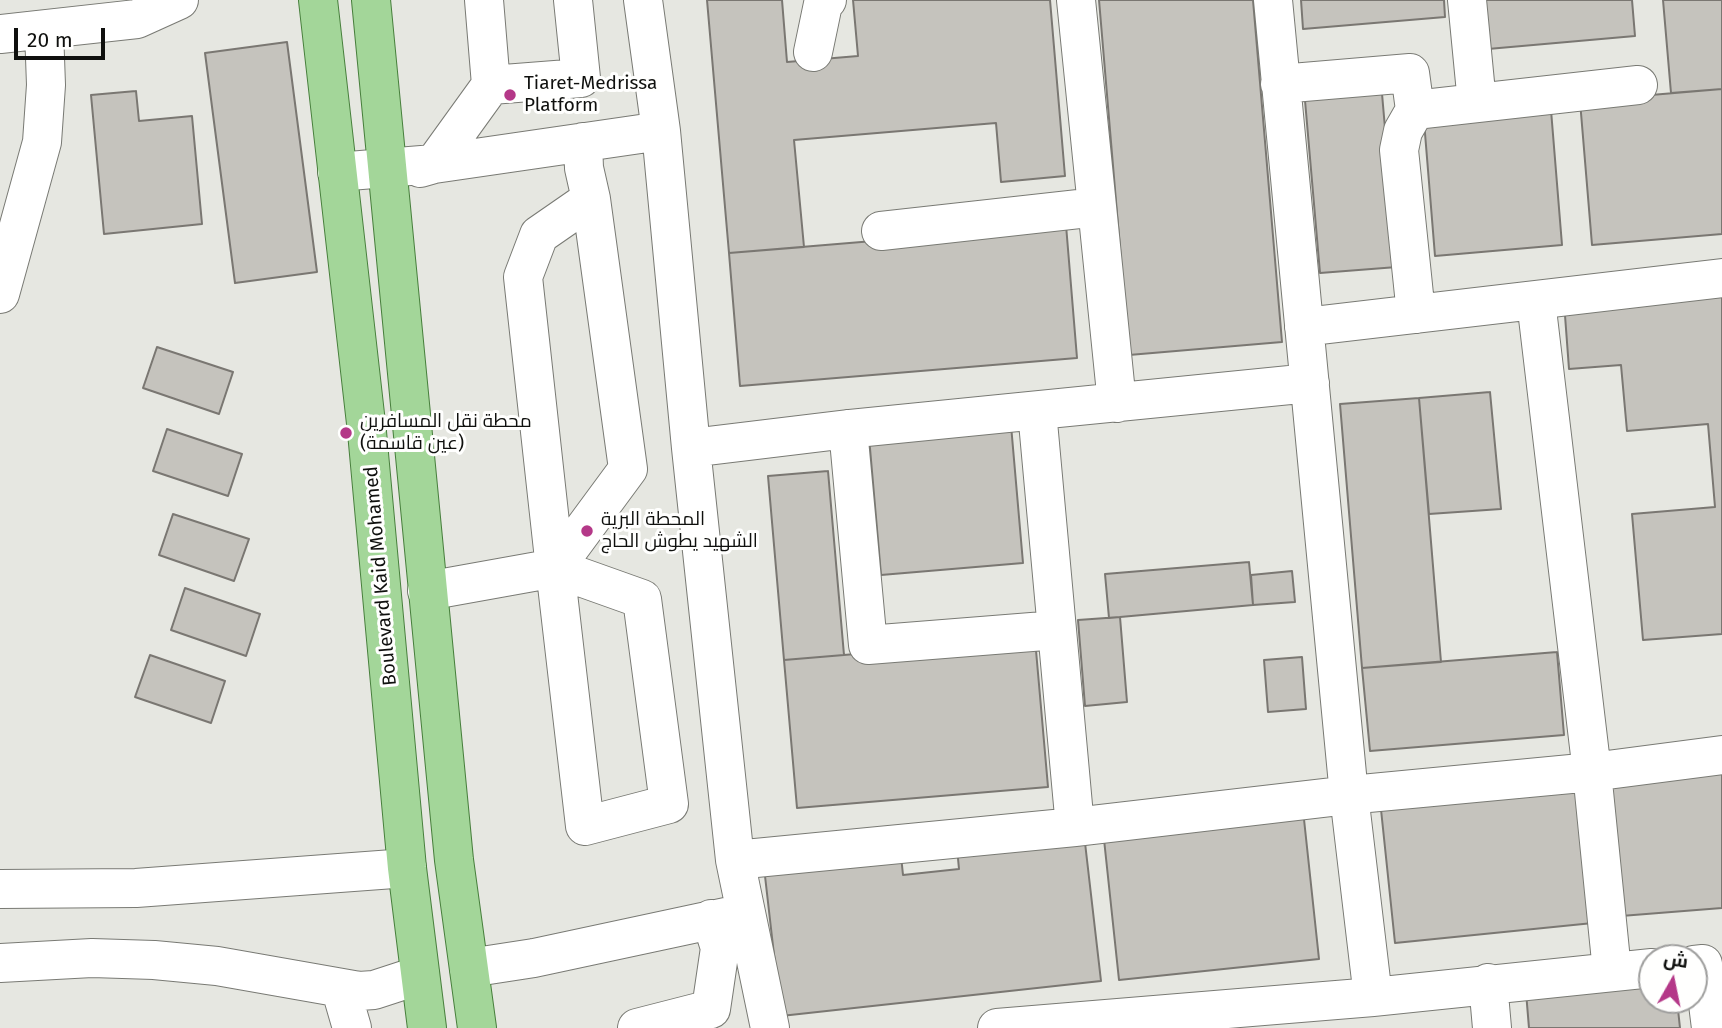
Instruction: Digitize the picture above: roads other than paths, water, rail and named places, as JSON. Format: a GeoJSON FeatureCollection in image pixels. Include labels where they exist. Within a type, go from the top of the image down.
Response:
{"type":"FeatureCollection","features":[{"type":"Feature","properties":{"kind":"main road","name":"Boulevard Kaid Mohamed"},"geometry":{"type":"LineString","coordinates":[[318,0],[368,432],[407,868],[427,1028]]}},
{"type":"Feature","properties":{"kind":"main road"},"geometry":{"type":"LineString","coordinates":[[372,0],[454,860],[477,1028]]}},
{"type":"Feature","properties":{"kind":"street"},"geometry":{"type":"LineString","coordinates":[[0,34],[64,18],[134,10],[179,0]]}},
{"type":"Feature","properties":{"kind":"street"},"geometry":{"type":"LineString","coordinates":[[439,164],[497,85],[484,0]]}},
{"type":"Feature","properties":{"kind":"street"},"geometry":{"type":"LineString","coordinates":[[497,85],[581,78],[573,0]]}},
{"type":"Feature","properties":{"kind":"street"},"geometry":{"type":"LineString","coordinates":[[638,1028],[711,1018],[735,860],[691,448],[661,131],[643,0]]}},
{"type":"Feature","properties":{"kind":"street"},"geometry":{"type":"LineString","coordinates":[[813,52],[823,4],[827,0]]}},
{"type":"Feature","properties":{"kind":"street"},"geometry":{"type":"LineString","coordinates":[[1076,0],[1117,403]]}},
{"type":"Feature","properties":{"kind":"street"},"geometry":{"type":"LineString","coordinates":[[1273,0],[1349,795],[1373,997]]}},
{"type":"Feature","properties":{"kind":"street"},"geometry":{"type":"LineString","coordinates":[[1466,0],[1477,103]]}},
{"type":"Feature","properties":{"kind":"street"},"geometry":{"type":"LineString","coordinates":[[0,294],[42,142],[46,85],[64,18]]}},
{"type":"Feature","properties":{"kind":"street"},"geometry":{"type":"LineString","coordinates":[[1280,84],[1410,73],[1415,110],[1403,131],[1399,150],[1416,314]]}},
{"type":"Feature","properties":{"kind":"street"},"geometry":{"type":"LineString","coordinates":[[1415,110],[1638,85]]}},
{"type":"Feature","properties":{"kind":"street"},"geometry":{"type":"LineString","coordinates":[[394,212],[402,180],[417,169],[661,131]]}},
{"type":"Feature","properties":{"kind":"street"},"geometry":{"type":"LineString","coordinates":[[555,568],[628,469],[583,142]]}},
{"type":"Feature","properties":{"kind":"street"},"geometry":{"type":"LineString","coordinates":[[337,172],[439,164]]}},
{"type":"Feature","properties":{"kind":"street"},"geometry":{"type":"LineString","coordinates":[[427,591],[555,568],[642,599],[669,804],[584,826],[555,568],[523,277],[539,235],[591,199]]}},
{"type":"Feature","properties":{"kind":"street"},"geometry":{"type":"LineString","coordinates":[[881,231],[1097,207]]}},
{"type":"Feature","properties":{"kind":"street"},"geometry":{"type":"LineString","coordinates":[[1304,327],[1722,278]]}},
{"type":"Feature","properties":{"kind":"street"},"geometry":{"type":"LineString","coordinates":[[1536,301],[1592,772],[1612,971]]}},
{"type":"Feature","properties":{"kind":"street"},"geometry":{"type":"LineString","coordinates":[[691,448],[848,429],[1310,383]]}},
{"type":"Feature","properties":{"kind":"street"},"geometry":{"type":"LineString","coordinates":[[1037,411],[1075,827]]}},
{"type":"Feature","properties":{"kind":"street"},"geometry":{"type":"LineString","coordinates":[[848,429],[868,645],[1057,630]]}},
{"type":"Feature","properties":{"kind":"street"},"geometry":{"type":"LineString","coordinates":[[735,860],[1075,827],[1349,795],[1592,772],[1722,755]]}},
{"type":"Feature","properties":{"kind":"street"},"geometry":{"type":"LineString","coordinates":[[0,889],[136,888],[407,868]]}},
{"type":"Feature","properties":{"kind":"street"},"geometry":{"type":"LineString","coordinates":[[469,968],[534,958],[727,916]]}},
{"type":"Feature","properties":{"kind":"street"},"geometry":{"type":"LineString","coordinates":[[727,916],[770,1028]]}},
{"type":"Feature","properties":{"kind":"street"},"geometry":{"type":"LineString","coordinates":[[0,963],[92,958],[155,960],[254,972],[341,990],[373,990],[420,975]]}},
{"type":"Feature","properties":{"kind":"street"},"geometry":{"type":"LineString","coordinates":[[997,1028],[1303,1016],[1373,997],[1638,969]]}},
{"type":"Feature","properties":{"kind":"street"},"geometry":{"type":"LineString","coordinates":[[1488,983],[1493,1028]]}},
{"type":"Feature","properties":{"kind":"street"},"geometry":{"type":"LineString","coordinates":[[341,990],[352,1028]]}},
{"type":"Feature","properties":{"kind":"street"},"geometry":{"type":"LineString","coordinates":[[1708,1004],[1711,1028]]}},
{"type":"Feature","properties":{"kind":"place","name":"Tiaret-Medrissa Platform"},"geometry":{"type":"Point","coordinates":[510,95]}},
{"type":"Feature","properties":{"kind":"place","name":"محطة نقل المسافرين (عين قاسمة)"},"geometry":{"type":"Point","coordinates":[346,433]}},
{"type":"Feature","properties":{"kind":"place","name":"المحطة البرية الشهيد يطوش الحاج"},"geometry":{"type":"Point","coordinates":[587,531]}}]}
